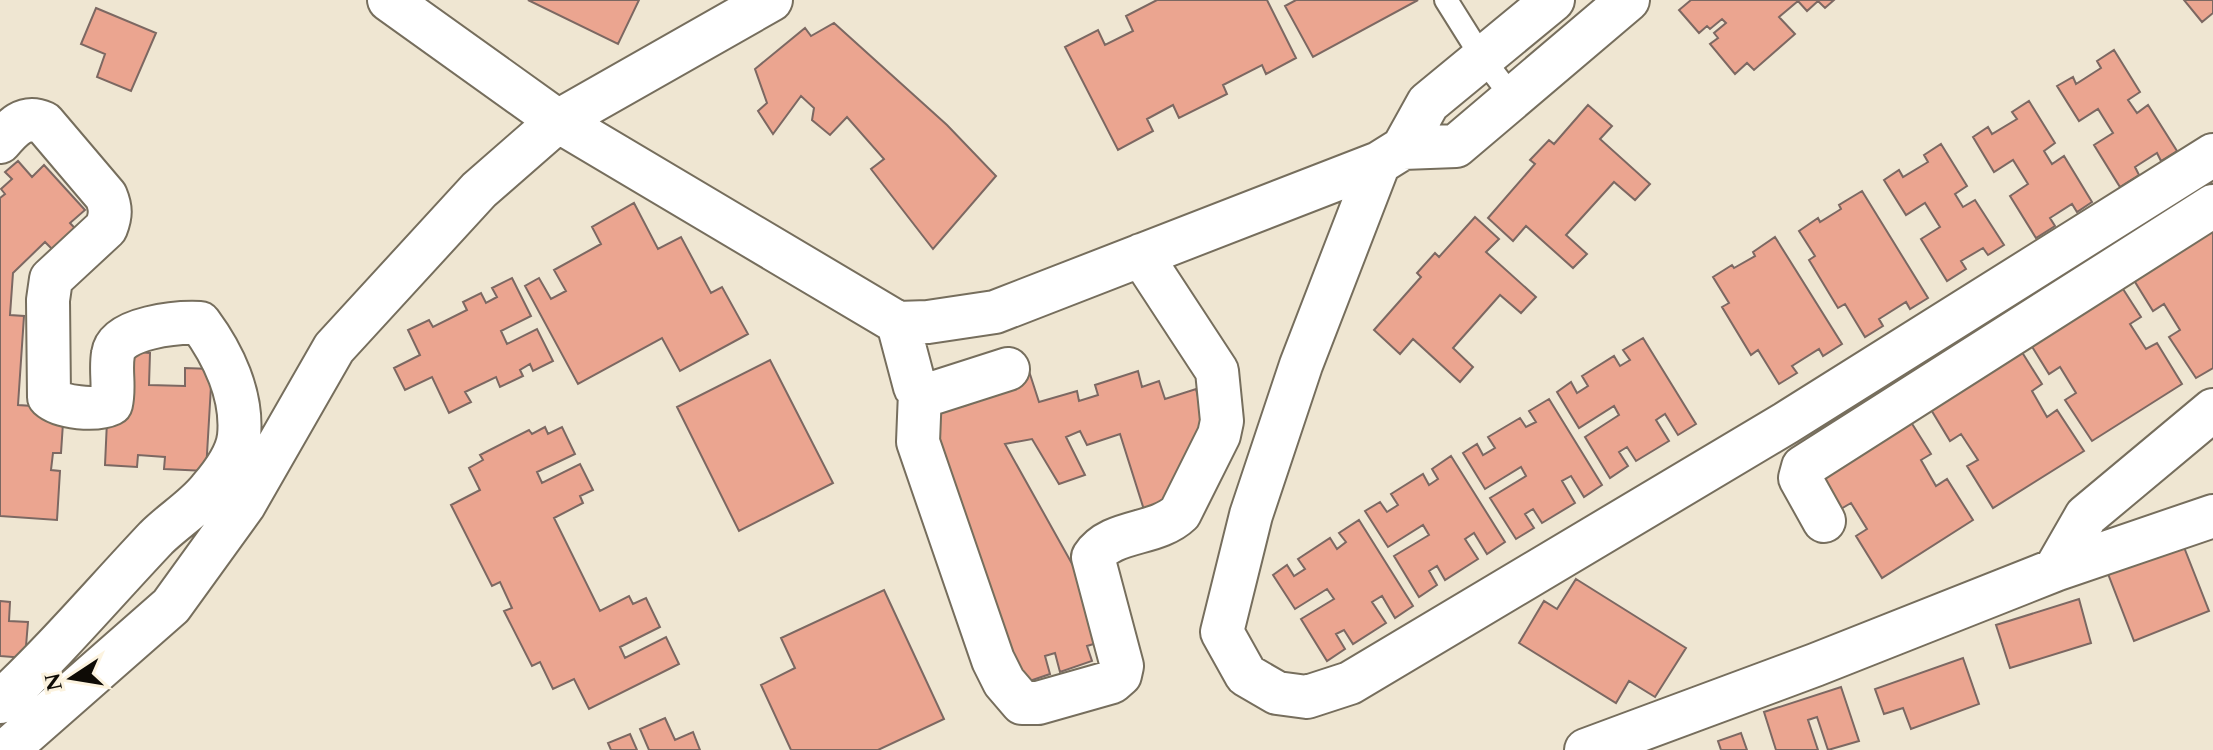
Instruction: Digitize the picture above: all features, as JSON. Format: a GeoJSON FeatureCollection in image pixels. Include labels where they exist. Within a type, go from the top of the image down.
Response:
{"type":"FeatureCollection","features":[{"type":"Feature","properties":{"kind":"street"},"geometry":{"type":"LineString","coordinates":[[389,0],[558,121],[898,323],[995,312],[1391,155],[1456,146],[1628,0]]}},
{"type":"Feature","properties":{"kind":"street"},"geometry":{"type":"LineString","coordinates":[[8,738],[171,606],[244,505],[334,348],[479,190],[558,121],[771,0]]}},
{"type":"Feature","properties":{"kind":"street"},"geometry":{"type":"LineString","coordinates":[[1553,0],[1428,103],[1391,155],[1301,365],[1251,515],[1222,632],[1246,675],[1277,693],[1307,697],[1350,683],[1786,423],[2213,155]]}},
{"type":"Feature","properties":{"kind":"street"},"geometry":{"type":"LineString","coordinates":[[0,142],[24,120],[35,119],[44,123],[106,196],[110,207],[106,228],[51,279],[48,300],[49,397],[55,403],[102,408],[111,404],[112,356],[122,338],[137,331],[187,322],[200,323],[227,367],[237,407],[239,437],[231,459],[209,490],[159,535],[30,675],[0,702]]}},
{"type":"Feature","properties":{"kind":"street"},"geometry":{"type":"LineString","coordinates":[[1824,521],[1800,478],[1803,467],[2213,206]]}},
{"type":"Feature","properties":{"kind":"street"},"geometry":{"type":"LineString","coordinates":[[920,392],[918,442],[993,660],[1004,682],[1022,703],[1038,703],[1112,682],[1120,675],[1122,666],[1093,557],[1098,548],[1171,522],[1180,513],[1219,435],[1222,421],[1217,371],[1141,255]]}},
{"type":"Feature","properties":{"kind":"street"},"geometry":{"type":"LineString","coordinates":[[898,323],[915,387],[920,392],[930,394],[1008,369]]}},
{"type":"Feature","properties":{"kind":"street"},"geometry":{"type":"LineString","coordinates":[[2055,570],[2086,516],[2213,410]]}},
{"type":"Feature","properties":{"kind":"street"},"geometry":{"type":"LineString","coordinates":[[1586,750],[1815,665],[2055,570],[2213,516]]}},
{"type":"Feature","properties":{"kind":"street"},"geometry":{"type":"LineString","coordinates":[[159,535],[195,573]]}},
{"type":"Feature","properties":{"kind":"lane"},"geometry":{"type":"LineString","coordinates":[[1446,0],[1483,59],[1513,98]]}},
{"type":"Feature","properties":{"kind":"building"},"geometry":{"type":"Polygon","coordinates":[[[528,0],[639,0],[618,44],[528,0]]]}},
{"type":"Feature","properties":{"kind":"building"},"geometry":{"type":"Polygon","coordinates":[[[1157,0],[1267,0],[1296,58],[1266,74],[1262,65],[1223,85],[1227,94],[1179,118],[1173,105],[1147,119],[1153,131],[1118,150],[1065,47],[1098,30],[1105,45],[1133,31],[1126,16],[1157,0]]]}},
{"type":"Feature","properties":{"kind":"building"},"geometry":{"type":"Polygon","coordinates":[[[1296,0],[1418,0],[1313,57],[1285,6],[1296,0]]]}},
{"type":"Feature","properties":{"kind":"building"},"geometry":{"type":"Polygon","coordinates":[[[1691,0],[1834,0],[1825,8],[1818,1],[1807,11],[1798,1],[1779,17],[1795,34],[1754,70],[1747,63],[1735,74],[1710,44],[1718,38],[1714,33],[1726,23],[1722,19],[1699,33],[1679,10],[1691,0]]]}},
{"type":"Feature","properties":{"kind":"building"},"geometry":{"type":"Polygon","coordinates":[[[2184,0],[2213,0],[2213,13],[2202,22],[2184,0]]]}},
{"type":"Feature","properties":{"kind":"building"},"geometry":{"type":"Polygon","coordinates":[[[96,8],[156,33],[131,91],[97,77],[105,54],[81,44],[96,8]]]}},
{"type":"Feature","properties":{"kind":"building"},"geometry":{"type":"Polygon","coordinates":[[[834,23],[947,125],[996,176],[933,249],[871,169],[884,159],[847,117],[830,135],[812,120],[814,108],[801,96],[773,134],[758,111],[767,103],[755,69],[805,28],[811,36],[834,23]]]}},
{"type":"Feature","properties":{"kind":"building"},"geometry":{"type":"Polygon","coordinates":[[[2114,50],[2140,92],[2128,100],[2137,113],[2148,105],[2177,151],[2161,161],[2157,153],[2135,167],[2139,175],[2120,187],[2094,145],[2113,133],[2098,109],[2079,121],[2057,86],[2073,77],[2076,84],[2101,68],[2097,61],[2114,50]]]}},
{"type":"Feature","properties":{"kind":"building"},"geometry":{"type":"Polygon","coordinates":[[[2029,101],[2055,143],[2044,151],[2052,164],[2064,156],[2092,202],[2077,212],[2072,204],[2050,218],[2055,226],[2036,238],[2010,196],[2028,184],[2013,160],[1994,172],[1973,137],[1988,127],[1992,134],[2017,119],[2012,112],[2029,101]]]}},
{"type":"Feature","properties":{"kind":"building"},"geometry":{"type":"Polygon","coordinates":[[[1588,105],[1612,126],[1600,139],[1650,184],[1635,200],[1614,182],[1566,235],[1587,254],[1573,268],[1526,226],[1513,241],[1488,218],[1535,164],[1530,160],[1549,140],[1554,144],[1588,105]]]}},
{"type":"Feature","properties":{"kind":"building"},"geometry":{"type":"Polygon","coordinates":[[[1941,144],[1967,186],[1955,194],[1963,207],[1975,200],[2004,245],[1988,255],[1983,248],[1961,261],[1966,269],[1947,281],[1921,239],[1940,227],[1925,203],[1906,215],[1884,180],[1899,170],[1903,177],[1928,162],[1924,155],[1941,144]]]}},
{"type":"Feature","properties":{"kind":"building"},"geometry":{"type":"Polygon","coordinates":[[[18,161],[32,177],[44,165],[85,210],[70,223],[86,240],[55,252],[45,242],[13,273],[10,315],[24,316],[18,405],[64,408],[61,453],[53,453],[51,470],[60,471],[57,520],[0,516],[0,198],[5,194],[1,189],[12,179],[5,172],[18,161]]]}},
{"type":"Feature","properties":{"kind":"building"},"geometry":{"type":"Polygon","coordinates":[[[1862,191],[1928,298],[1910,309],[1906,302],[1879,319],[1883,326],[1865,337],[1845,304],[1838,308],[1809,260],[1815,256],[1799,231],[1818,218],[1820,222],[1841,209],[1839,205],[1862,191]]]}},
{"type":"Feature","properties":{"kind":"building"},"geometry":{"type":"Polygon","coordinates":[[[634,203],[658,249],[681,237],[711,293],[722,287],[748,334],[680,371],[662,338],[578,384],[525,286],[539,278],[551,299],[566,291],[554,270],[601,244],[592,227],[634,203]]]}},
{"type":"Feature","properties":{"kind":"building"},"geometry":{"type":"Polygon","coordinates":[[[2213,214],[2213,368],[2196,378],[2169,337],[2180,330],[2164,304],[2153,311],[2127,269],[2213,214]]]}},
{"type":"Feature","properties":{"kind":"building"},"geometry":{"type":"Polygon","coordinates":[[[1475,217],[1499,239],[1486,252],[1536,297],[1521,313],[1500,295],[1453,348],[1473,367],[1460,382],[1413,339],[1400,354],[1374,330],[1421,277],[1417,273],[1435,253],[1439,257],[1475,217]]]}},
{"type":"Feature","properties":{"kind":"building"},"geometry":{"type":"Polygon","coordinates":[[[1775,237],[1842,344],[1823,356],[1819,349],[1792,366],[1797,373],[1779,384],[1758,350],[1751,355],[1722,307],[1729,303],[1713,277],[1755,256],[1753,252],[1775,237]]]}},
{"type":"Feature","properties":{"kind":"building"},"geometry":{"type":"Polygon","coordinates":[[[2114,275],[2141,317],[2130,324],[2146,349],[2157,343],[2182,384],[2092,441],[2065,400],[2076,393],[2060,367],[2049,374],[2023,332],[2114,275]]]}},
{"type":"Feature","properties":{"kind":"building"},"geometry":{"type":"Polygon","coordinates":[[[512,278],[531,316],[501,331],[507,344],[537,329],[553,361],[533,371],[530,364],[520,370],[523,376],[500,387],[496,377],[465,392],[471,402],[449,413],[432,377],[405,390],[394,368],[420,355],[408,330],[429,320],[433,327],[467,310],[463,302],[481,293],[486,303],[497,297],[492,288],[512,278]]]}},
{"type":"Feature","properties":{"kind":"building"},"geometry":{"type":"Polygon","coordinates":[[[1643,338],[1696,424],[1678,435],[1665,414],[1656,420],[1669,441],[1636,461],[1627,447],[1619,452],[1628,466],[1610,478],[1585,437],[1619,415],[1614,406],[1579,428],[1557,392],[1571,382],[1577,393],[1588,386],[1582,376],[1614,356],[1620,366],[1630,360],[1623,350],[1643,338]]]}},
{"type":"Feature","properties":{"kind":"building"},"geometry":{"type":"Polygon","coordinates":[[[2015,341],[2042,384],[2032,391],[2047,417],[2057,410],[2084,451],[1993,508],[1967,466],[1978,460],[1961,434],[1950,441],[1924,398],[2015,341]]]}},
{"type":"Feature","properties":{"kind":"building"},"geometry":{"type":"Polygon","coordinates":[[[127,351],[150,353],[149,385],[185,386],[185,368],[212,369],[206,471],[164,469],[165,457],[138,455],[137,467],[105,465],[107,421],[123,421],[127,351]]]}},
{"type":"Feature","properties":{"kind":"building"},"geometry":{"type":"Polygon","coordinates":[[[770,360],[833,483],[739,531],[677,407],[770,360]]]}},
{"type":"Feature","properties":{"kind":"building"},"geometry":{"type":"Polygon","coordinates":[[[1028,368],[1039,402],[1077,391],[1079,401],[1098,395],[1095,385],[1138,371],[1142,387],[1159,381],[1165,399],[1196,389],[1210,444],[1179,502],[1145,513],[1120,434],[1087,445],[1080,431],[1066,437],[1085,475],[1059,484],[1032,439],[1005,444],[1094,603],[1097,643],[1087,646],[1092,661],[1060,672],[1055,653],[1045,656],[1050,674],[1018,685],[923,418],[956,393],[964,406],[1001,392],[1028,368]]]}},
{"type":"Feature","properties":{"kind":"building"},"geometry":{"type":"Polygon","coordinates":[[[1549,399],[1602,485],[1584,497],[1571,476],[1562,481],[1575,503],[1542,523],[1533,509],[1525,514],[1534,528],[1516,539],[1490,498],[1526,476],[1521,467],[1485,489],[1463,453],[1477,444],[1483,455],[1495,448],[1488,437],[1520,418],[1526,427],[1536,422],[1529,411],[1549,399]]]}},
{"type":"Feature","properties":{"kind":"building"},"geometry":{"type":"Polygon","coordinates":[[[1904,411],[1931,454],[1921,460],[1936,486],[1947,479],[1973,520],[1882,578],[1856,536],[1867,529],[1851,503],[1839,510],[1813,468],[1904,411]]]}},
{"type":"Feature","properties":{"kind":"building"},"geometry":{"type":"Polygon","coordinates":[[[545,427],[548,434],[562,427],[575,454],[537,472],[542,483],[580,464],[593,490],[580,496],[583,503],[554,518],[600,611],[629,596],[633,604],[646,598],[660,627],[620,647],[625,658],[666,637],[679,664],[589,709],[574,679],[553,689],[540,662],[532,666],[504,611],[512,608],[500,582],[492,586],[451,505],[480,490],[469,468],[483,460],[480,455],[529,430],[532,434],[545,427]]]}},
{"type":"Feature","properties":{"kind":"building"},"geometry":{"type":"Polygon","coordinates":[[[1451,456],[1505,542],[1487,554],[1474,533],[1465,539],[1478,559],[1445,580],[1437,566],[1429,571],[1437,585],[1419,597],[1394,556],[1429,535],[1423,525],[1388,547],[1365,511],[1380,502],[1387,512],[1398,505],[1391,494],[1423,474],[1429,485],[1438,479],[1432,469],[1451,456]]]}},
{"type":"Feature","properties":{"kind":"building"},"geometry":{"type":"Polygon","coordinates":[[[1359,520],[1413,606],[1395,618],[1382,596],[1372,602],[1386,623],[1353,644],[1344,630],[1336,634],[1345,649],[1327,661],[1301,619],[1334,599],[1327,589],[1295,609],[1273,575],[1287,565],[1294,576],[1305,569],[1298,559],[1330,538],[1337,549],[1346,542],[1339,533],[1359,520]]]}},
{"type":"Feature","properties":{"kind":"building"},"geometry":{"type":"Polygon","coordinates":[[[2180,537],[2209,611],[2134,641],[2105,566],[2180,537]]]}},
{"type":"Feature","properties":{"kind":"building"},"geometry":{"type":"Polygon","coordinates":[[[1576,579],[1686,648],[1655,697],[1629,681],[1616,703],[1519,643],[1544,601],[1557,609],[1576,579]]]}},
{"type":"Feature","properties":{"kind":"building"},"geometry":{"type":"Polygon","coordinates":[[[884,590],[944,719],[878,750],[791,750],[761,685],[795,668],[781,638],[884,590]]]}},
{"type":"Feature","properties":{"kind":"building"},"geometry":{"type":"Polygon","coordinates":[[[2079,599],[2091,643],[2010,668],[1996,625],[2079,599]]]}},
{"type":"Feature","properties":{"kind":"building"},"geometry":{"type":"Polygon","coordinates":[[[0,601],[10,602],[9,621],[28,622],[25,658],[0,656],[0,601]]]}},
{"type":"Feature","properties":{"kind":"building"},"geometry":{"type":"Polygon","coordinates":[[[1963,658],[1979,704],[1911,729],[1903,708],[1884,714],[1875,689],[1963,658]]]}},
{"type":"Feature","properties":{"kind":"building"},"geometry":{"type":"Polygon","coordinates":[[[1841,687],[1859,741],[1828,750],[1817,717],[1808,720],[1818,750],[1776,750],[1764,712],[1841,687]]]}},
{"type":"Feature","properties":{"kind":"building"},"geometry":{"type":"Polygon","coordinates":[[[665,718],[675,740],[693,732],[700,750],[649,750],[640,729],[665,718]]]}},
{"type":"Feature","properties":{"kind":"building"},"geometry":{"type":"Polygon","coordinates":[[[1741,733],[1747,750],[1721,750],[1718,741],[1741,733]]]}},
{"type":"Feature","properties":{"kind":"building"},"geometry":{"type":"Polygon","coordinates":[[[630,734],[637,750],[611,750],[608,743],[630,734]]]}}]}
